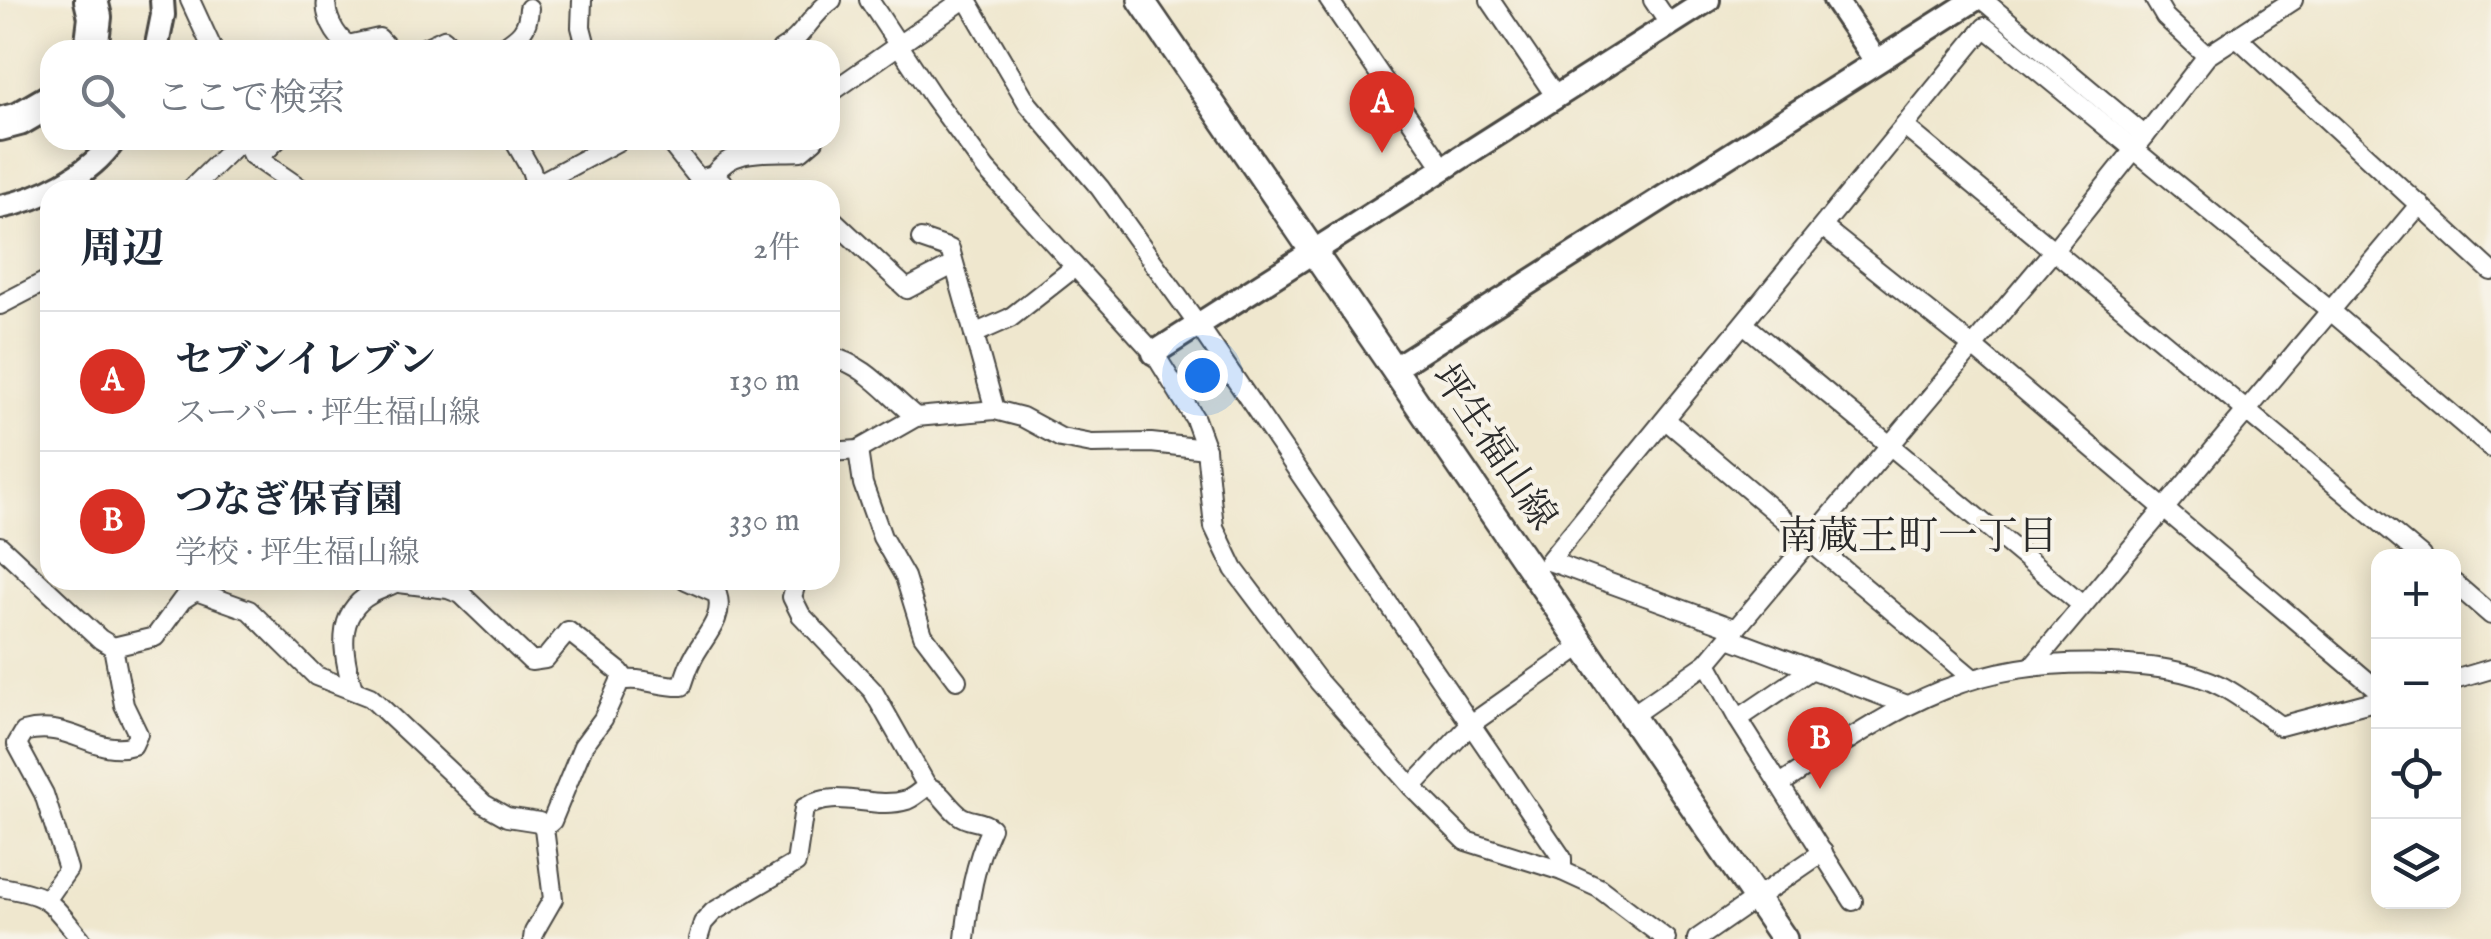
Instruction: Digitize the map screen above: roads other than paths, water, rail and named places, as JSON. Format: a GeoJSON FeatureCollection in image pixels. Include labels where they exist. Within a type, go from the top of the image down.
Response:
{"type":"FeatureCollection","features":[{"type":"Feature","properties":{"kind":"highway"},"geometry":{"type":"LineString","coordinates":[[92,0],[95,17],[92,40]]}},
{"type":"Feature","properties":{"kind":"highway"},"geometry":{"type":"LineString","coordinates":[[107,0],[107,40]]}},
{"type":"Feature","properties":{"kind":"highway"},"geometry":{"type":"LineString","coordinates":[[0,124],[40,107]]}},
{"type":"Feature","properties":{"kind":"highway"},"geometry":{"type":"LineString","coordinates":[[0,140],[40,125]]}},
{"type":"Feature","properties":{"kind":"main road","name":"坪生福山線"},"geometry":{"type":"LineString","coordinates":[[1141,0],[1784,939]]}},
{"type":"Feature","properties":{"kind":"street"},"geometry":{"type":"LineString","coordinates":[[158,40],[162,0]]}},
{"type":"Feature","properties":{"kind":"street"},"geometry":{"type":"LineString","coordinates":[[190,0],[208,40]]}},
{"type":"Feature","properties":{"kind":"street"},"geometry":{"type":"LineString","coordinates":[[327,0],[328,17],[341,40]]}},
{"type":"Feature","properties":{"kind":"street"},"geometry":{"type":"LineString","coordinates":[[582,0],[584,40]]}},
{"type":"Feature","properties":{"kind":"street"},"geometry":{"type":"LineString","coordinates":[[795,40],[822,6],[832,0]]}},
{"type":"Feature","properties":{"kind":"street"},"geometry":{"type":"LineString","coordinates":[[869,0],[932,97],[986,169],[1154,353],[1195,419],[1206,449],[1214,528],[1234,569],[1319,682],[1412,787],[1466,840],[1562,871],[1599,888],[1666,939]]}},
{"type":"Feature","properties":{"kind":"street"},"geometry":{"type":"LineString","coordinates":[[840,87],[965,0],[1028,104],[1100,188],[1471,724],[1562,858],[1562,871]]}},
{"type":"Feature","properties":{"kind":"street"},"geometry":{"type":"LineString","coordinates":[[1329,0],[1444,169]]}},
{"type":"Feature","properties":{"kind":"street"},"geometry":{"type":"LineString","coordinates":[[1490,0],[1556,97]]}},
{"type":"Feature","properties":{"kind":"street"},"geometry":{"type":"LineString","coordinates":[[1653,0],[1670,25]]}},
{"type":"Feature","properties":{"kind":"street"},"geometry":{"type":"LineString","coordinates":[[1154,353],[1708,0]]}},
{"type":"Feature","properties":{"kind":"street"},"geometry":{"type":"LineString","coordinates":[[1836,0],[1876,61]]}},
{"type":"Feature","properties":{"kind":"street"},"geometry":{"type":"LineString","coordinates":[[1393,368],[1974,0]]}},
{"type":"Feature","properties":{"kind":"street"},"geometry":{"type":"LineString","coordinates":[[1983,0],[2140,143],[2491,448]]}},
{"type":"Feature","properties":{"kind":"street"},"geometry":{"type":"LineString","coordinates":[[2154,0],[2165,17],[2207,56]]}},
{"type":"Feature","properties":{"kind":"street"},"geometry":{"type":"LineString","coordinates":[[1632,716],[1707,663],[2054,250],[2207,56],[2293,0]]}},
{"type":"Feature","properties":{"kind":"street"},"geometry":{"type":"LineString","coordinates":[[514,40],[528,25],[530,3]]}},
{"type":"Feature","properties":{"kind":"street"},"geometry":{"type":"LineString","coordinates":[[1907,705],[1549,561],[1985,27],[2140,143]]}},
{"type":"Feature","properties":{"kind":"street"},"geometry":{"type":"LineString","coordinates":[[2238,38],[2491,271]]}},
{"type":"Feature","properties":{"kind":"street"},"geometry":{"type":"LineString","coordinates":[[1905,126],[2413,549]]}},
{"type":"Feature","properties":{"kind":"street"},"geometry":{"type":"LineString","coordinates":[[68,180],[107,150]]}},
{"type":"Feature","properties":{"kind":"street"},"geometry":{"type":"LineString","coordinates":[[202,180],[240,150]]}},
{"type":"Feature","properties":{"kind":"street"},"geometry":{"type":"LineString","coordinates":[[252,150],[290,180]]}},
{"type":"Feature","properties":{"kind":"street"},"geometry":{"type":"LineString","coordinates":[[519,150],[532,180]]}},
{"type":"Feature","properties":{"kind":"street"},"geometry":{"type":"LineString","coordinates":[[550,180],[602,150]]}},
{"type":"Feature","properties":{"kind":"street"},"geometry":{"type":"LineString","coordinates":[[676,150],[698,179],[714,176],[719,180]]}},
{"type":"Feature","properties":{"kind":"street"},"geometry":{"type":"LineString","coordinates":[[714,176],[717,169],[738,154],[802,150]]}},
{"type":"Feature","properties":{"kind":"street"},"geometry":{"type":"LineString","coordinates":[[0,207],[40,195]]}},
{"type":"Feature","properties":{"kind":"street"},"geometry":{"type":"LineString","coordinates":[[2034,665],[2420,204]]}},
{"type":"Feature","properties":{"kind":"street"},"geometry":{"type":"LineString","coordinates":[[840,226],[907,289],[952,265]]}},
{"type":"Feature","properties":{"kind":"street"},"geometry":{"type":"LineString","coordinates":[[1824,228],[1972,346],[2371,684]]}},
{"type":"Feature","properties":{"kind":"street"},"geometry":{"type":"LineString","coordinates":[[921,239],[950,249],[995,410]]}},
{"type":"Feature","properties":{"kind":"street"},"geometry":{"type":"LineString","coordinates":[[974,334],[1010,318],[1075,267]]}},
{"type":"Feature","properties":{"kind":"street"},"geometry":{"type":"LineString","coordinates":[[0,306],[40,284]]}},
{"type":"Feature","properties":{"kind":"street"},"geometry":{"type":"LineString","coordinates":[[1744,324],[2082,605]]}},
{"type":"Feature","properties":{"kind":"street"},"geometry":{"type":"LineString","coordinates":[[840,359],[862,367],[888,395],[916,416]]}},
{"type":"Feature","properties":{"kind":"street"},"geometry":{"type":"LineString","coordinates":[[840,451],[858,450],[916,416],[995,410],[1022,416],[1061,438],[1076,441],[1206,449]]}},
{"type":"Feature","properties":{"kind":"street"},"geometry":{"type":"LineString","coordinates":[[1666,420],[1972,678]]}},
{"type":"Feature","properties":{"kind":"street"},"geometry":{"type":"LineString","coordinates":[[858,450],[863,484],[882,537],[905,577],[922,635],[957,680]]}},
{"type":"Feature","properties":{"kind":"street"},"geometry":{"type":"LineString","coordinates":[[0,546],[40,583]]}},
{"type":"Feature","properties":{"kind":"street"},"geometry":{"type":"LineString","coordinates":[[48,590],[113,646],[155,636],[193,590]]}},
{"type":"Feature","properties":{"kind":"street"},"geometry":{"type":"LineString","coordinates":[[209,590],[248,610],[316,676],[370,697],[484,804],[507,816],[539,822],[544,828],[553,899],[533,939]]}},
{"type":"Feature","properties":{"kind":"street"},"geometry":{"type":"LineString","coordinates":[[353,690],[342,644],[350,612],[380,590]]}},
{"type":"Feature","properties":{"kind":"street"},"geometry":{"type":"LineString","coordinates":[[451,590],[461,594],[531,661],[545,659],[568,631],[625,679]]}},
{"type":"Feature","properties":{"kind":"street"},"geometry":{"type":"LineString","coordinates":[[544,828],[552,822],[583,746],[603,719],[620,681],[682,686],[720,604],[717,594],[710,590]]}},
{"type":"Feature","properties":{"kind":"street"},"geometry":{"type":"LineString","coordinates":[[794,590],[792,597],[801,614],[873,691],[927,786],[962,818],[985,822],[991,828],[969,891],[965,939]]}},
{"type":"Feature","properties":{"kind":"street"},"geometry":{"type":"LineString","coordinates":[[2461,590],[2491,615]]}},
{"type":"Feature","properties":{"kind":"street"},"geometry":{"type":"LineString","coordinates":[[1412,787],[1471,724],[1583,645]]}},
{"type":"Feature","properties":{"kind":"street"},"geometry":{"type":"LineString","coordinates":[[47,899],[68,869],[44,794],[18,744],[24,732],[40,728],[67,731],[109,747],[134,745],[138,734],[124,704],[113,646]]}},
{"type":"Feature","properties":{"kind":"street"},"geometry":{"type":"LineString","coordinates":[[1707,663],[1853,901]]}},
{"type":"Feature","properties":{"kind":"street"},"geometry":{"type":"LineString","coordinates":[[1780,784],[1873,722],[1907,705],[1972,678],[2034,665],[2130,665],[2186,673],[2224,687],[2280,726],[2371,702]]}},
{"type":"Feature","properties":{"kind":"street"},"geometry":{"type":"LineString","coordinates":[[2461,678],[2491,669]]}},
{"type":"Feature","properties":{"kind":"street"},"geometry":{"type":"LineString","coordinates":[[1738,718],[1812,670]]}},
{"type":"Feature","properties":{"kind":"street"},"geometry":{"type":"LineString","coordinates":[[698,939],[703,923],[713,912],[796,863],[804,808],[816,800],[833,798],[909,800],[927,786]]}},
{"type":"Feature","properties":{"kind":"street"},"geometry":{"type":"LineString","coordinates":[[1697,939],[1823,852]]}},
{"type":"Feature","properties":{"kind":"street"},"geometry":{"type":"LineString","coordinates":[[0,888],[36,892],[47,899],[81,939]]}},
{"type":"Feature","properties":{"kind":"place","name":"セブンイレブン"},"geometry":{"type":"Point","coordinates":[1382,153]}},
{"type":"Feature","properties":{"kind":"place","name":"つなぎ保育園"},"geometry":{"type":"Point","coordinates":[1820,789]}},
{"type":"Feature","properties":{"kind":"district","name":"南蔵王町一丁目"},"geometry":{"type":"Point","coordinates":[1918,538]}}]}
